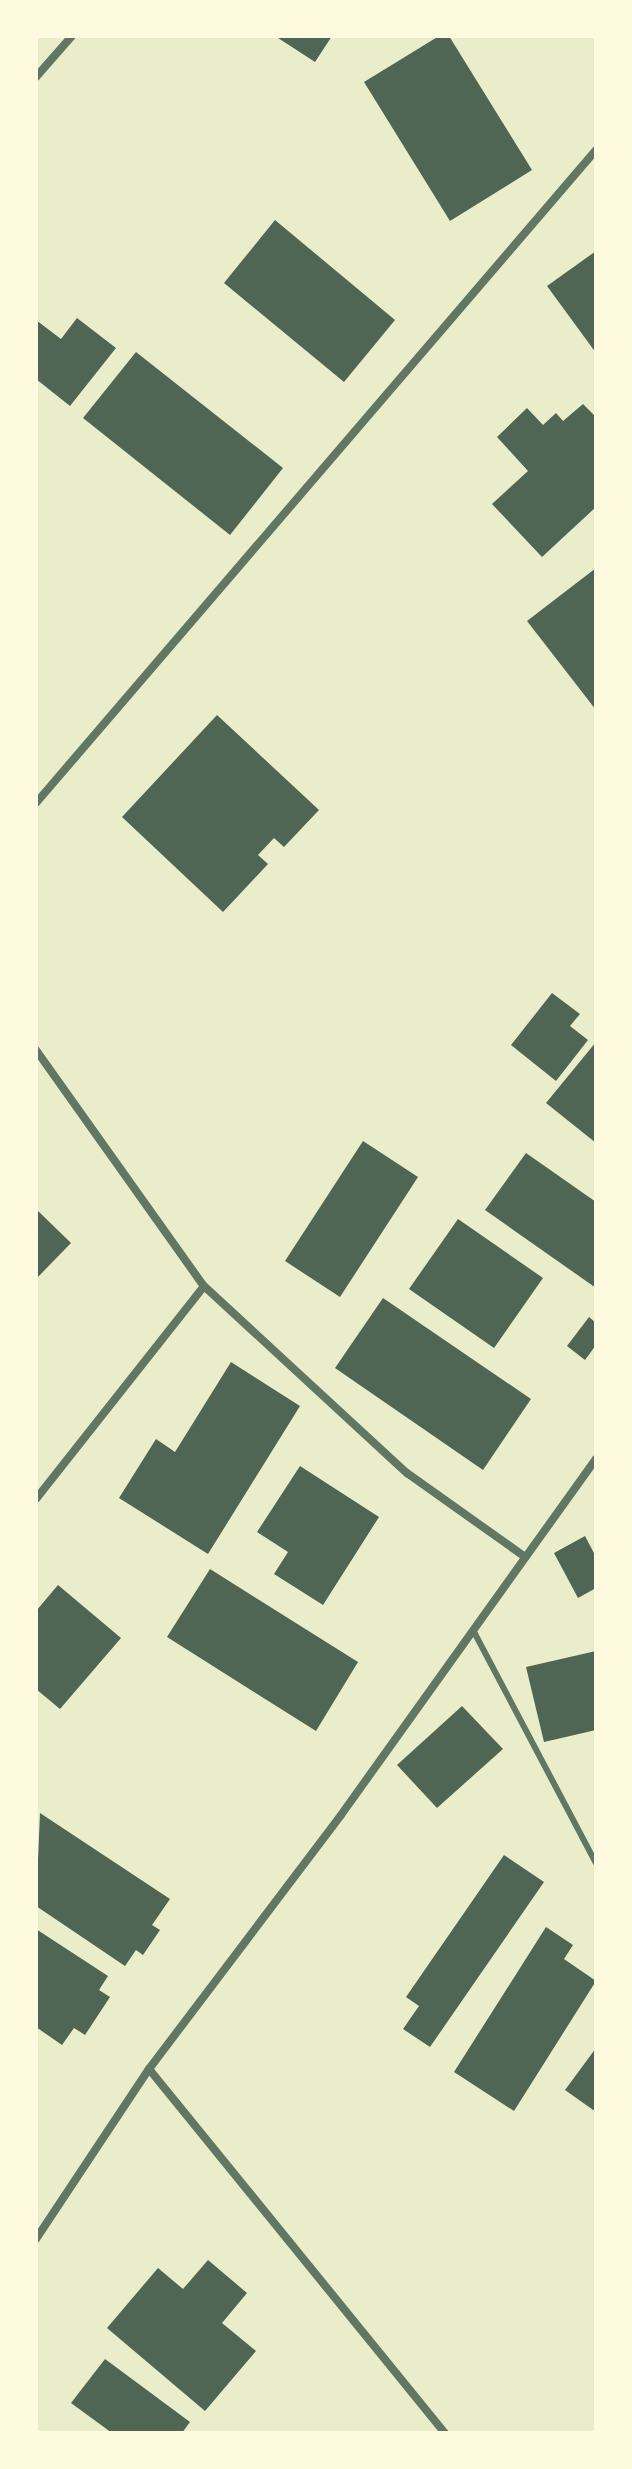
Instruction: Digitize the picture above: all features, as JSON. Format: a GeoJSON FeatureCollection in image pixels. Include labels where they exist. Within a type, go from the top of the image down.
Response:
{"type":"FeatureCollection","features":[{"type":"Feature","properties":{"kind":"street"},"geometry":{"type":"LineString","coordinates":[[36,77],[72,36]]}},
{"type":"Feature","properties":{"kind":"street"},"geometry":{"type":"LineString","coordinates":[[36,803],[596,150]]}},
{"type":"Feature","properties":{"kind":"street"},"geometry":{"type":"LineString","coordinates":[[36,1050],[204,1286],[407,1473],[525,1557]]}},
{"type":"Feature","properties":{"kind":"street"},"geometry":{"type":"LineString","coordinates":[[36,1499],[204,1286]]}},
{"type":"Feature","properties":{"kind":"street"},"geometry":{"type":"LineString","coordinates":[[36,2239],[149,2069],[596,1459]]}},
{"type":"Feature","properties":{"kind":"street"},"geometry":{"type":"LineString","coordinates":[[149,2069],[445,2433]]}},
{"type":"Feature","properties":{"kind":"lane"},"geometry":{"type":"LineString","coordinates":[[473,1630],[596,1863]]}},
{"type":"Feature","properties":{"kind":"building"},"geometry":{"type":"Polygon","coordinates":[[[275,36],[332,36],[315,62],[275,36]]]}},
{"type":"Feature","properties":{"kind":"building"},"geometry":{"type":"Polygon","coordinates":[[[439,36],[449,36],[532,170],[450,221],[364,82],[439,36]]]}},
{"type":"Feature","properties":{"kind":"building"},"geometry":{"type":"Polygon","coordinates":[[[275,220],[395,320],[344,382],[224,283],[275,220]]]}},
{"type":"Feature","properties":{"kind":"building"},"geometry":{"type":"Polygon","coordinates":[[[596,251],[596,353],[547,286],[596,251]]]}},
{"type":"Feature","properties":{"kind":"building"},"geometry":{"type":"Polygon","coordinates":[[[77,318],[116,348],[70,406],[36,379],[36,320],[61,339],[77,318]]]}},
{"type":"Feature","properties":{"kind":"building"},"geometry":{"type":"Polygon","coordinates":[[[136,352],[283,468],[230,535],[83,418],[136,352]]]}},
{"type":"Feature","properties":{"kind":"building"},"geometry":{"type":"Polygon","coordinates":[[[583,404],[596,417],[596,507],[542,557],[492,504],[528,471],[497,437],[527,408],[543,425],[556,413],[563,421],[583,404]]]}},
{"type":"Feature","properties":{"kind":"building"},"geometry":{"type":"Polygon","coordinates":[[[596,568],[596,710],[527,621],[596,568]]]}},
{"type":"Feature","properties":{"kind":"building"},"geometry":{"type":"Polygon","coordinates":[[[217,715],[319,810],[284,847],[274,838],[258,855],[268,864],[223,912],[122,817],[217,715]]]}},
{"type":"Feature","properties":{"kind":"building"},"geometry":{"type":"Polygon","coordinates":[[[552,993],[580,1014],[570,1026],[588,1040],[556,1081],[511,1045],[552,993]]]}},
{"type":"Feature","properties":{"kind":"building"},"geometry":{"type":"Polygon","coordinates":[[[596,1042],[596,1143],[546,1103],[596,1042]]]}},
{"type":"Feature","properties":{"kind":"building"},"geometry":{"type":"Polygon","coordinates":[[[363,1141],[418,1177],[340,1297],[285,1261],[363,1141]]]}},
{"type":"Feature","properties":{"kind":"building"},"geometry":{"type":"Polygon","coordinates":[[[526,1153],[596,1202],[596,1288],[485,1210],[526,1153]]]}},
{"type":"Feature","properties":{"kind":"building"},"geometry":{"type":"Polygon","coordinates":[[[36,1209],[71,1243],[36,1279],[36,1209]]]}},
{"type":"Feature","properties":{"kind":"building"},"geometry":{"type":"Polygon","coordinates":[[[458,1219],[543,1278],[494,1348],[409,1289],[458,1219]]]}},
{"type":"Feature","properties":{"kind":"building"},"geometry":{"type":"Polygon","coordinates":[[[383,1298],[531,1399],[483,1470],[335,1368],[383,1298]]]}},
{"type":"Feature","properties":{"kind":"building"},"geometry":{"type":"Polygon","coordinates":[[[589,1317],[596,1323],[596,1345],[585,1360],[567,1346],[589,1317]]]}},
{"type":"Feature","properties":{"kind":"building"},"geometry":{"type":"Polygon","coordinates":[[[231,1362],[300,1406],[208,1554],[119,1498],[156,1439],[175,1452],[231,1362]]]}},
{"type":"Feature","properties":{"kind":"building"},"geometry":{"type":"Polygon","coordinates":[[[300,1466],[379,1517],[323,1605],[274,1574],[288,1552],[257,1532],[300,1466]]]}},
{"type":"Feature","properties":{"kind":"building"},"geometry":{"type":"Polygon","coordinates":[[[585,1536],[596,1557],[596,1588],[578,1598],[554,1553],[585,1536]]]}},
{"type":"Feature","properties":{"kind":"building"},"geometry":{"type":"Polygon","coordinates":[[[210,1569],[358,1662],[316,1731],[167,1637],[210,1569]]]}},
{"type":"Feature","properties":{"kind":"building"},"geometry":{"type":"Polygon","coordinates":[[[58,1585],[121,1638],[60,1709],[36,1689],[36,1611],[58,1585]]]}},
{"type":"Feature","properties":{"kind":"building"},"geometry":{"type":"Polygon","coordinates":[[[596,1651],[596,1730],[544,1742],[526,1667],[596,1651]]]}},
{"type":"Feature","properties":{"kind":"building"},"geometry":{"type":"Polygon","coordinates":[[[462,1706],[503,1749],[437,1808],[397,1765],[462,1706]]]}},
{"type":"Feature","properties":{"kind":"building"},"geometry":{"type":"Polygon","coordinates":[[[40,1813],[170,1899],[152,1925],[160,1930],[143,1955],[136,1950],[125,1966],[36,1906],[40,1813]]]}},
{"type":"Feature","properties":{"kind":"building"},"geometry":{"type":"Polygon","coordinates":[[[504,1855],[544,1882],[430,2047],[403,2029],[419,2006],[406,1997],[504,1855]]]}},
{"type":"Feature","properties":{"kind":"building"},"geometry":{"type":"Polygon","coordinates":[[[546,1927],[573,1945],[564,1959],[596,1981],[514,2111],[454,2072],[546,1927]]]}},
{"type":"Feature","properties":{"kind":"building"},"geometry":{"type":"Polygon","coordinates":[[[36,1929],[108,1976],[99,1990],[110,1997],[85,2035],[74,2028],[62,2045],[36,2027],[36,1929]]]}},
{"type":"Feature","properties":{"kind":"building"},"geometry":{"type":"Polygon","coordinates":[[[596,2048],[596,2112],[565,2090],[596,2048]]]}},
{"type":"Feature","properties":{"kind":"building"},"geometry":{"type":"Polygon","coordinates":[[[208,2260],[247,2293],[222,2323],[256,2351],[205,2411],[107,2328],[158,2268],[183,2289],[208,2260]]]}},
{"type":"Feature","properties":{"kind":"building"},"geometry":{"type":"Polygon","coordinates":[[[105,2359],[190,2422],[182,2433],[112,2433],[71,2403],[105,2359]]]}}]}
